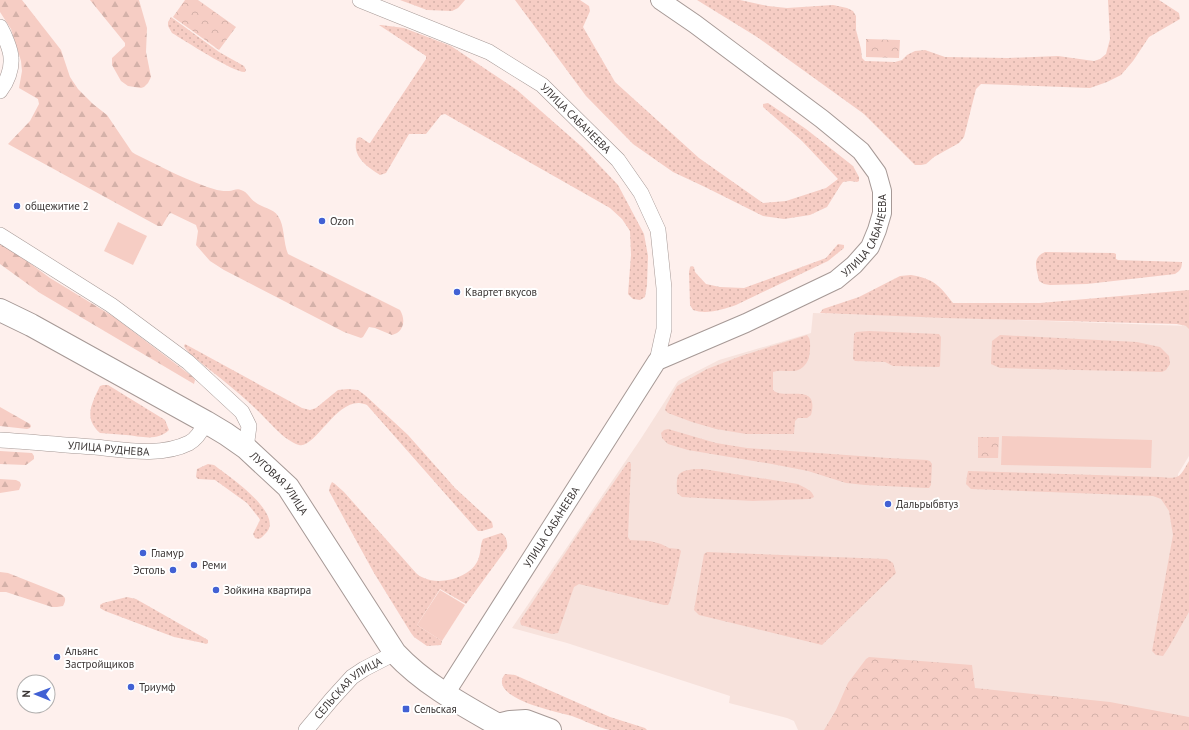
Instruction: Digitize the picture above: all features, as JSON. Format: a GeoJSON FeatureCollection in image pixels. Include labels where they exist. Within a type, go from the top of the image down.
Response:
{"type":"FeatureCollection","features":[{"type":"Feature","properties":{"kind":"main road","name":"ЛУГОВАЯ УЛИЦА"},"geometry":{"type":"LineString","coordinates":[[0,310],[31,324],[206,422],[246,448],[288,487],[395,653],[405,664],[423,679],[499,728],[510,722],[526,721],[550,730]]}},
{"type":"Feature","properties":{"kind":"street","name":"УЛИЦА САБАНЕЕВА"},"geometry":{"type":"LineString","coordinates":[[360,0],[489,52],[542,85],[618,160],[641,193],[658,230],[664,288],[664,329],[657,361],[446,694]]}},
{"type":"Feature","properties":{"kind":"street","name":"УЛИЦА САБАНЕЕВА"},"geometry":{"type":"LineString","coordinates":[[657,361],[746,323],[836,280],[854,265],[870,247],[882,213],[882,191],[877,173],[861,151],[822,119],[695,24],[660,0]]}},
{"type":"Feature","properties":{"kind":"street"},"geometry":{"type":"LineString","coordinates":[[0,27],[12,56],[7,80],[0,91]]}},
{"type":"Feature","properties":{"kind":"street"},"geometry":{"type":"LineString","coordinates":[[0,235],[111,305],[188,362],[242,412],[249,426],[246,448]]}},
{"type":"Feature","properties":{"kind":"street","name":"УЛИЦА РУДНЕВА"},"geometry":{"type":"LineString","coordinates":[[0,440],[128,450],[166,450],[189,443],[198,436],[206,422]]}},
{"type":"Feature","properties":{"kind":"street","name":"СЕЛЬСКАЯ УЛИЦА"},"geometry":{"type":"LineString","coordinates":[[306,730],[352,677],[395,653]]}},
{"type":"Feature","properties":{"kind":"shaded area","name":"Дальрыбвтуз"},"geometry":{"type":"Polygon","coordinates":[[[813,313],[1189,326],[1189,456],[1178,474],[1179,535],[1189,540],[1189,730],[798,730],[794,721],[787,718],[729,703],[730,696],[567,643],[512,628],[640,440],[678,381],[719,360],[811,333],[813,313]]]}},
{"type":"Feature","properties":{"kind":"green space"},"geometry":{"type":"Polygon","coordinates":[[[0,0],[22,0],[61,50],[70,77],[78,89],[107,115],[132,152],[176,174],[207,187],[222,191],[240,189],[245,192],[255,202],[276,213],[282,225],[288,254],[400,310],[403,318],[403,325],[399,331],[392,335],[369,327],[361,338],[344,332],[224,270],[210,261],[196,245],[198,231],[196,225],[171,213],[162,226],[158,226],[8,144],[30,121],[39,104],[38,99],[19,88],[22,71],[21,61],[11,29],[0,12],[0,0]]]}},
{"type":"Feature","properties":{"kind":"green space"},"geometry":{"type":"Polygon","coordinates":[[[90,0],[139,0],[147,28],[146,52],[151,77],[144,87],[128,86],[121,81],[112,65],[112,58],[125,46],[125,43],[90,0]]]}},
{"type":"Feature","properties":{"kind":"green space"},"geometry":{"type":"Polygon","coordinates":[[[185,0],[198,0],[236,27],[219,50],[173,17],[185,0]]]}},
{"type":"Feature","properties":{"kind":"green space"},"geometry":{"type":"Polygon","coordinates":[[[400,0],[465,0],[458,8],[452,11],[427,10],[400,0]]]}},
{"type":"Feature","properties":{"kind":"green space"},"geometry":{"type":"Polygon","coordinates":[[[515,0],[580,0],[589,6],[590,11],[583,27],[615,82],[699,158],[763,203],[786,201],[826,188],[838,179],[802,141],[763,107],[763,104],[768,103],[806,129],[853,166],[859,177],[859,181],[843,182],[827,207],[810,215],[784,219],[763,216],[673,172],[633,144],[586,96],[515,0]]]}},
{"type":"Feature","properties":{"kind":"green space"},"geometry":{"type":"Polygon","coordinates":[[[697,0],[740,0],[768,6],[787,8],[833,5],[847,8],[853,11],[856,16],[856,30],[862,58],[865,61],[895,62],[902,60],[907,55],[915,51],[925,50],[945,57],[1008,58],[1058,56],[1094,61],[1100,59],[1106,54],[1110,39],[1108,0],[1159,0],[1179,13],[1180,19],[1149,37],[1133,61],[1121,75],[1090,88],[981,84],[976,89],[964,137],[959,143],[934,157],[926,164],[915,165],[864,114],[757,37],[697,0]]]}},
{"type":"Feature","properties":{"kind":"green space"},"geometry":{"type":"Polygon","coordinates":[[[171,17],[219,52],[244,66],[246,70],[245,72],[239,71],[220,62],[172,33],[168,26],[168,22],[171,17]]]}},
{"type":"Feature","properties":{"kind":"green space"},"geometry":{"type":"Polygon","coordinates":[[[379,25],[404,28],[451,46],[517,90],[582,147],[618,185],[644,234],[648,256],[645,297],[640,300],[633,299],[628,294],[631,255],[630,231],[622,219],[610,208],[445,114],[441,115],[426,134],[409,134],[386,173],[380,175],[365,165],[358,156],[356,150],[357,138],[360,137],[370,143],[426,59],[426,56],[379,25]]]}},
{"type":"Feature","properties":{"kind":"green space"},"geometry":{"type":"Polygon","coordinates":[[[866,39],[900,40],[899,58],[866,57],[866,39]]]}},
{"type":"Feature","properties":{"kind":"green space"},"geometry":{"type":"Polygon","coordinates":[[[118,222],[147,236],[133,265],[104,251],[118,222]]]}},
{"type":"Feature","properties":{"kind":"green space"},"geometry":{"type":"Polygon","coordinates":[[[0,244],[16,253],[50,278],[114,317],[193,377],[195,380],[194,384],[40,293],[0,264],[0,244]]]}},
{"type":"Feature","properties":{"kind":"green space"},"geometry":{"type":"Polygon","coordinates":[[[838,244],[844,245],[844,248],[828,261],[736,305],[715,311],[704,312],[693,310],[690,305],[689,272],[690,267],[692,266],[694,267],[695,272],[706,284],[720,287],[744,288],[826,258],[838,244]]]}},
{"type":"Feature","properties":{"kind":"green space"},"geometry":{"type":"Polygon","coordinates":[[[1045,252],[1114,253],[1116,254],[1116,259],[1118,260],[1182,262],[1182,264],[1178,272],[1175,274],[1087,284],[1050,285],[1039,281],[1036,268],[1036,261],[1038,257],[1045,252]]]}},
{"type":"Feature","properties":{"kind":"green space"},"geometry":{"type":"Polygon","coordinates":[[[911,275],[931,281],[940,287],[953,303],[1040,303],[1189,290],[1189,329],[1186,326],[1177,324],[820,313],[823,309],[859,297],[900,276],[911,275]]]}},
{"type":"Feature","properties":{"kind":"green space"},"geometry":{"type":"Polygon","coordinates":[[[869,331],[939,334],[941,337],[940,366],[893,366],[885,362],[855,361],[853,359],[854,334],[856,332],[869,331]]]}},
{"type":"Feature","properties":{"kind":"green space"},"geometry":{"type":"Polygon","coordinates":[[[807,335],[810,340],[810,350],[805,365],[796,371],[773,372],[773,390],[778,393],[806,395],[810,398],[812,405],[811,415],[807,418],[798,418],[795,421],[794,434],[746,434],[716,429],[692,422],[668,413],[665,410],[677,386],[707,369],[741,356],[807,335]]]}},
{"type":"Feature","properties":{"kind":"green space"},"geometry":{"type":"Polygon","coordinates":[[[1000,335],[1137,342],[1160,347],[1169,356],[1170,364],[1166,370],[1162,372],[1000,368],[991,364],[992,341],[1000,335]]]}},
{"type":"Feature","properties":{"kind":"green space"},"geometry":{"type":"Polygon","coordinates":[[[185,344],[302,408],[310,410],[316,408],[338,390],[358,390],[408,435],[455,488],[492,522],[493,527],[478,531],[367,405],[359,403],[350,405],[333,417],[311,440],[305,444],[299,445],[293,443],[282,435],[257,410],[225,382],[191,355],[185,348],[185,344]]]}},
{"type":"Feature","properties":{"kind":"green space"},"geometry":{"type":"Polygon","coordinates":[[[108,385],[165,420],[169,430],[164,434],[154,437],[100,433],[92,422],[90,416],[94,398],[100,386],[108,385]]]}},
{"type":"Feature","properties":{"kind":"green space"},"geometry":{"type":"Polygon","coordinates":[[[0,407],[30,424],[30,428],[0,426],[0,407]]]}},
{"type":"Feature","properties":{"kind":"green space"},"geometry":{"type":"Polygon","coordinates":[[[668,429],[716,443],[747,448],[927,460],[932,464],[931,485],[929,488],[926,488],[846,483],[808,471],[688,450],[668,444],[662,438],[661,433],[668,429]]]}},
{"type":"Feature","properties":{"kind":"green space"},"geometry":{"type":"Polygon","coordinates":[[[1002,436],[1152,440],[1151,468],[1001,465],[1002,436]]]}},
{"type":"Feature","properties":{"kind":"green space"},"geometry":{"type":"Polygon","coordinates":[[[978,437],[999,437],[998,458],[978,458],[978,437]]]}},
{"type":"Feature","properties":{"kind":"green space"},"geometry":{"type":"Polygon","coordinates":[[[0,451],[32,453],[34,459],[26,465],[0,464],[0,451]]]}},
{"type":"Feature","properties":{"kind":"green space"},"geometry":{"type":"Polygon","coordinates":[[[1189,461],[1189,612],[1163,656],[1156,655],[1152,651],[1173,535],[1169,511],[1161,499],[1153,496],[971,489],[966,484],[968,471],[1172,478],[1181,474],[1189,461]]]}},
{"type":"Feature","properties":{"kind":"green space"},"geometry":{"type":"Polygon","coordinates":[[[628,462],[631,464],[628,537],[630,540],[650,541],[669,548],[679,549],[681,551],[668,605],[579,584],[574,587],[558,633],[552,634],[521,625],[520,621],[628,462]]]}},
{"type":"Feature","properties":{"kind":"green space"},"geometry":{"type":"Polygon","coordinates":[[[208,464],[214,465],[231,477],[262,506],[268,517],[270,526],[261,538],[255,538],[253,534],[260,520],[247,503],[215,480],[198,479],[196,477],[197,469],[208,464]]]}},
{"type":"Feature","properties":{"kind":"green space"},"geometry":{"type":"Polygon","coordinates":[[[703,469],[798,484],[810,491],[814,497],[810,499],[753,501],[682,497],[677,493],[677,480],[678,476],[682,472],[703,469]]]}},
{"type":"Feature","properties":{"kind":"green space"},"geometry":{"type":"Polygon","coordinates":[[[0,479],[16,480],[20,482],[21,485],[19,490],[0,493],[0,479]]]}},
{"type":"Feature","properties":{"kind":"green space"},"geometry":{"type":"Polygon","coordinates":[[[332,482],[344,492],[416,573],[431,580],[447,580],[469,571],[478,560],[483,539],[501,533],[504,535],[507,542],[507,548],[466,604],[440,589],[417,625],[442,641],[441,645],[427,646],[414,637],[411,633],[374,573],[329,491],[332,482]]]}},
{"type":"Feature","properties":{"kind":"green space"},"geometry":{"type":"Polygon","coordinates":[[[707,552],[887,559],[893,563],[896,573],[822,645],[699,615],[694,610],[704,554],[707,552]]]}},
{"type":"Feature","properties":{"kind":"green space"},"geometry":{"type":"Polygon","coordinates":[[[0,572],[8,573],[56,592],[65,599],[63,606],[52,607],[6,592],[0,592],[0,572]]]}},
{"type":"Feature","properties":{"kind":"green space"},"geometry":{"type":"Polygon","coordinates":[[[440,590],[465,605],[442,641],[417,625],[440,590]]]}},
{"type":"Feature","properties":{"kind":"green space"},"geometry":{"type":"Polygon","coordinates":[[[127,597],[136,599],[208,640],[208,643],[206,644],[174,637],[100,608],[100,605],[103,603],[127,597]]]}},
{"type":"Feature","properties":{"kind":"green space"},"geometry":{"type":"Polygon","coordinates":[[[869,657],[972,665],[975,688],[1110,702],[1189,717],[1189,730],[824,730],[836,710],[848,683],[869,657]]]}},
{"type":"Feature","properties":{"kind":"green space"},"geometry":{"type":"Polygon","coordinates":[[[505,674],[515,675],[610,717],[645,728],[647,730],[610,730],[572,716],[526,702],[514,697],[506,690],[502,683],[505,674]]]}},
{"type":"Feature","properties":{"kind":"place","name":"общежитие 2"},"geometry":{"type":"Point","coordinates":[17,206]}},
{"type":"Feature","properties":{"kind":"place","name":"Ozon"},"geometry":{"type":"Point","coordinates":[322,221]}},
{"type":"Feature","properties":{"kind":"place","name":"Квартет вкусов"},"geometry":{"type":"Point","coordinates":[457,292]}},
{"type":"Feature","properties":{"kind":"place","name":"Дальрыбвтуз"},"geometry":{"type":"Point","coordinates":[888,504]}},
{"type":"Feature","properties":{"kind":"place","name":"Гламур"},"geometry":{"type":"Point","coordinates":[143,553]}},
{"type":"Feature","properties":{"kind":"place","name":"Реми"},"geometry":{"type":"Point","coordinates":[194,565]}},
{"type":"Feature","properties":{"kind":"place","name":"Эстоль"},"geometry":{"type":"Point","coordinates":[173,570]}},
{"type":"Feature","properties":{"kind":"place","name":"Зойкина квартира"},"geometry":{"type":"Point","coordinates":[216,590]}},
{"type":"Feature","properties":{"kind":"place","name":"Альянс Застройщиков"},"geometry":{"type":"Point","coordinates":[57,657]}},
{"type":"Feature","properties":{"kind":"place","name":"Триумф"},"geometry":{"type":"Point","coordinates":[131,687]}},
{"type":"Feature","properties":{"kind":"place","name":"Сельская"},"geometry":{"type":"Point","coordinates":[406,709]}}]}
